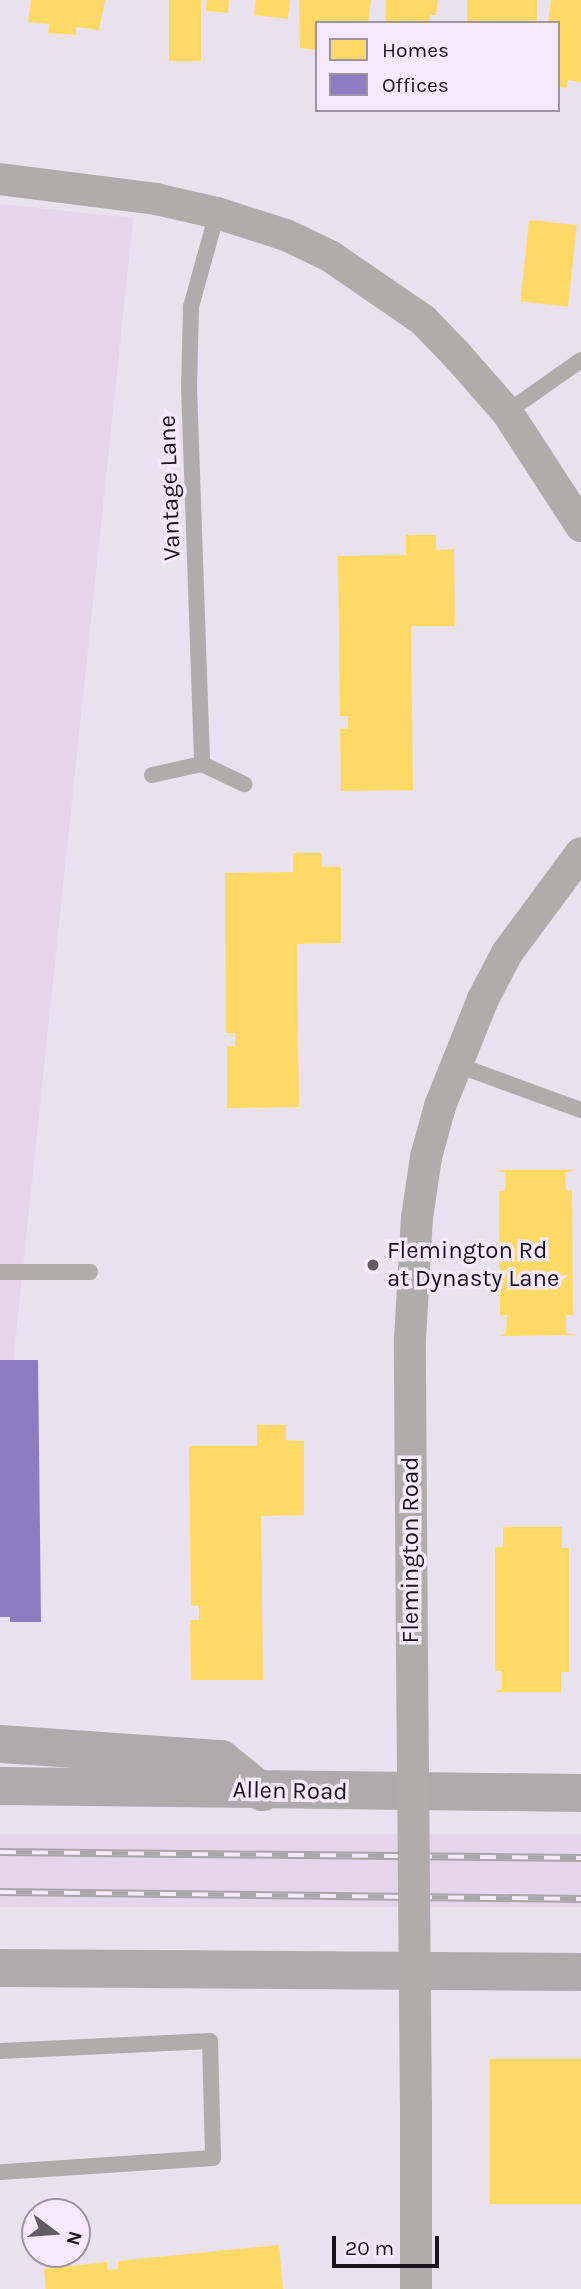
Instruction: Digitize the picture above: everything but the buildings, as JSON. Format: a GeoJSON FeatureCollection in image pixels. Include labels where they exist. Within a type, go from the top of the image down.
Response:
{"type":"FeatureCollection","features":[{"type":"Feature","properties":{"kind":"highway"},"geometry":{"type":"LineString","coordinates":[[0,1744],[221,1759],[262,1792]]}},
{"type":"Feature","properties":{"kind":"highway","name":"Allen Road"},"geometry":{"type":"LineString","coordinates":[[0,1786],[262,1792],[581,1793]]}},
{"type":"Feature","properties":{"kind":"highway"},"geometry":{"type":"LineString","coordinates":[[0,1968],[581,1972]]}},
{"type":"Feature","properties":{"kind":"highway"},"geometry":{"type":"LineString","coordinates":[[0,1986],[266,1970]]}},
{"type":"Feature","properties":{"kind":"street"},"geometry":{"type":"LineString","coordinates":[[1,182],[156,199],[217,213],[286,235],[385,292],[423,320],[507,412],[581,526]]}},
{"type":"Feature","properties":{"kind":"street","name":"Flemington Road"},"geometry":{"type":"LineString","coordinates":[[416,2289],[410,1339],[417,1218],[426,1157],[455,1064],[507,953],[581,853]]}},
{"type":"Feature","properties":{"kind":"lane","name":"Vantage Lane"},"geometry":{"type":"LineString","coordinates":[[202,764],[189,387],[191,307],[217,213]]}},
{"type":"Feature","properties":{"kind":"lane"},"geometry":{"type":"LineString","coordinates":[[507,412],[581,360]]}},
{"type":"Feature","properties":{"kind":"lane"},"geometry":{"type":"LineString","coordinates":[[152,775],[202,764],[244,784]]}},
{"type":"Feature","properties":{"kind":"lane"},"geometry":{"type":"LineString","coordinates":[[455,1064],[581,1110]]}},
{"type":"Feature","properties":{"kind":"lane"},"geometry":{"type":"LineString","coordinates":[[0,1272],[90,1272]]}},
{"type":"Feature","properties":{"kind":"lane"},"geometry":{"type":"LineString","coordinates":[[0,2051],[210,2041],[213,2158],[0,2172]]}},
{"type":"Feature","properties":{"kind":"shaded area"},"geometry":{"type":"Polygon","coordinates":[[[0,204],[133,218],[0,1486],[0,204]]]}},
{"type":"Feature","properties":{"kind":"shaded area"},"geometry":{"type":"Polygon","coordinates":[[[0,1834],[581,1834],[581,1907],[0,1907],[0,1834]]]}},
{"type":"Feature","properties":{"kind":"railway"},"geometry":{"type":"LineString","coordinates":[[0,1852],[581,1858]]}},
{"type":"Feature","properties":{"kind":"railway"},"geometry":{"type":"LineString","coordinates":[[0,1892],[581,1899]]}},
{"type":"Feature","properties":{"kind":"place","name":"Flemington Rd at Dynasty Lane"},"geometry":{"type":"Point","coordinates":[373,1265]}}]}
